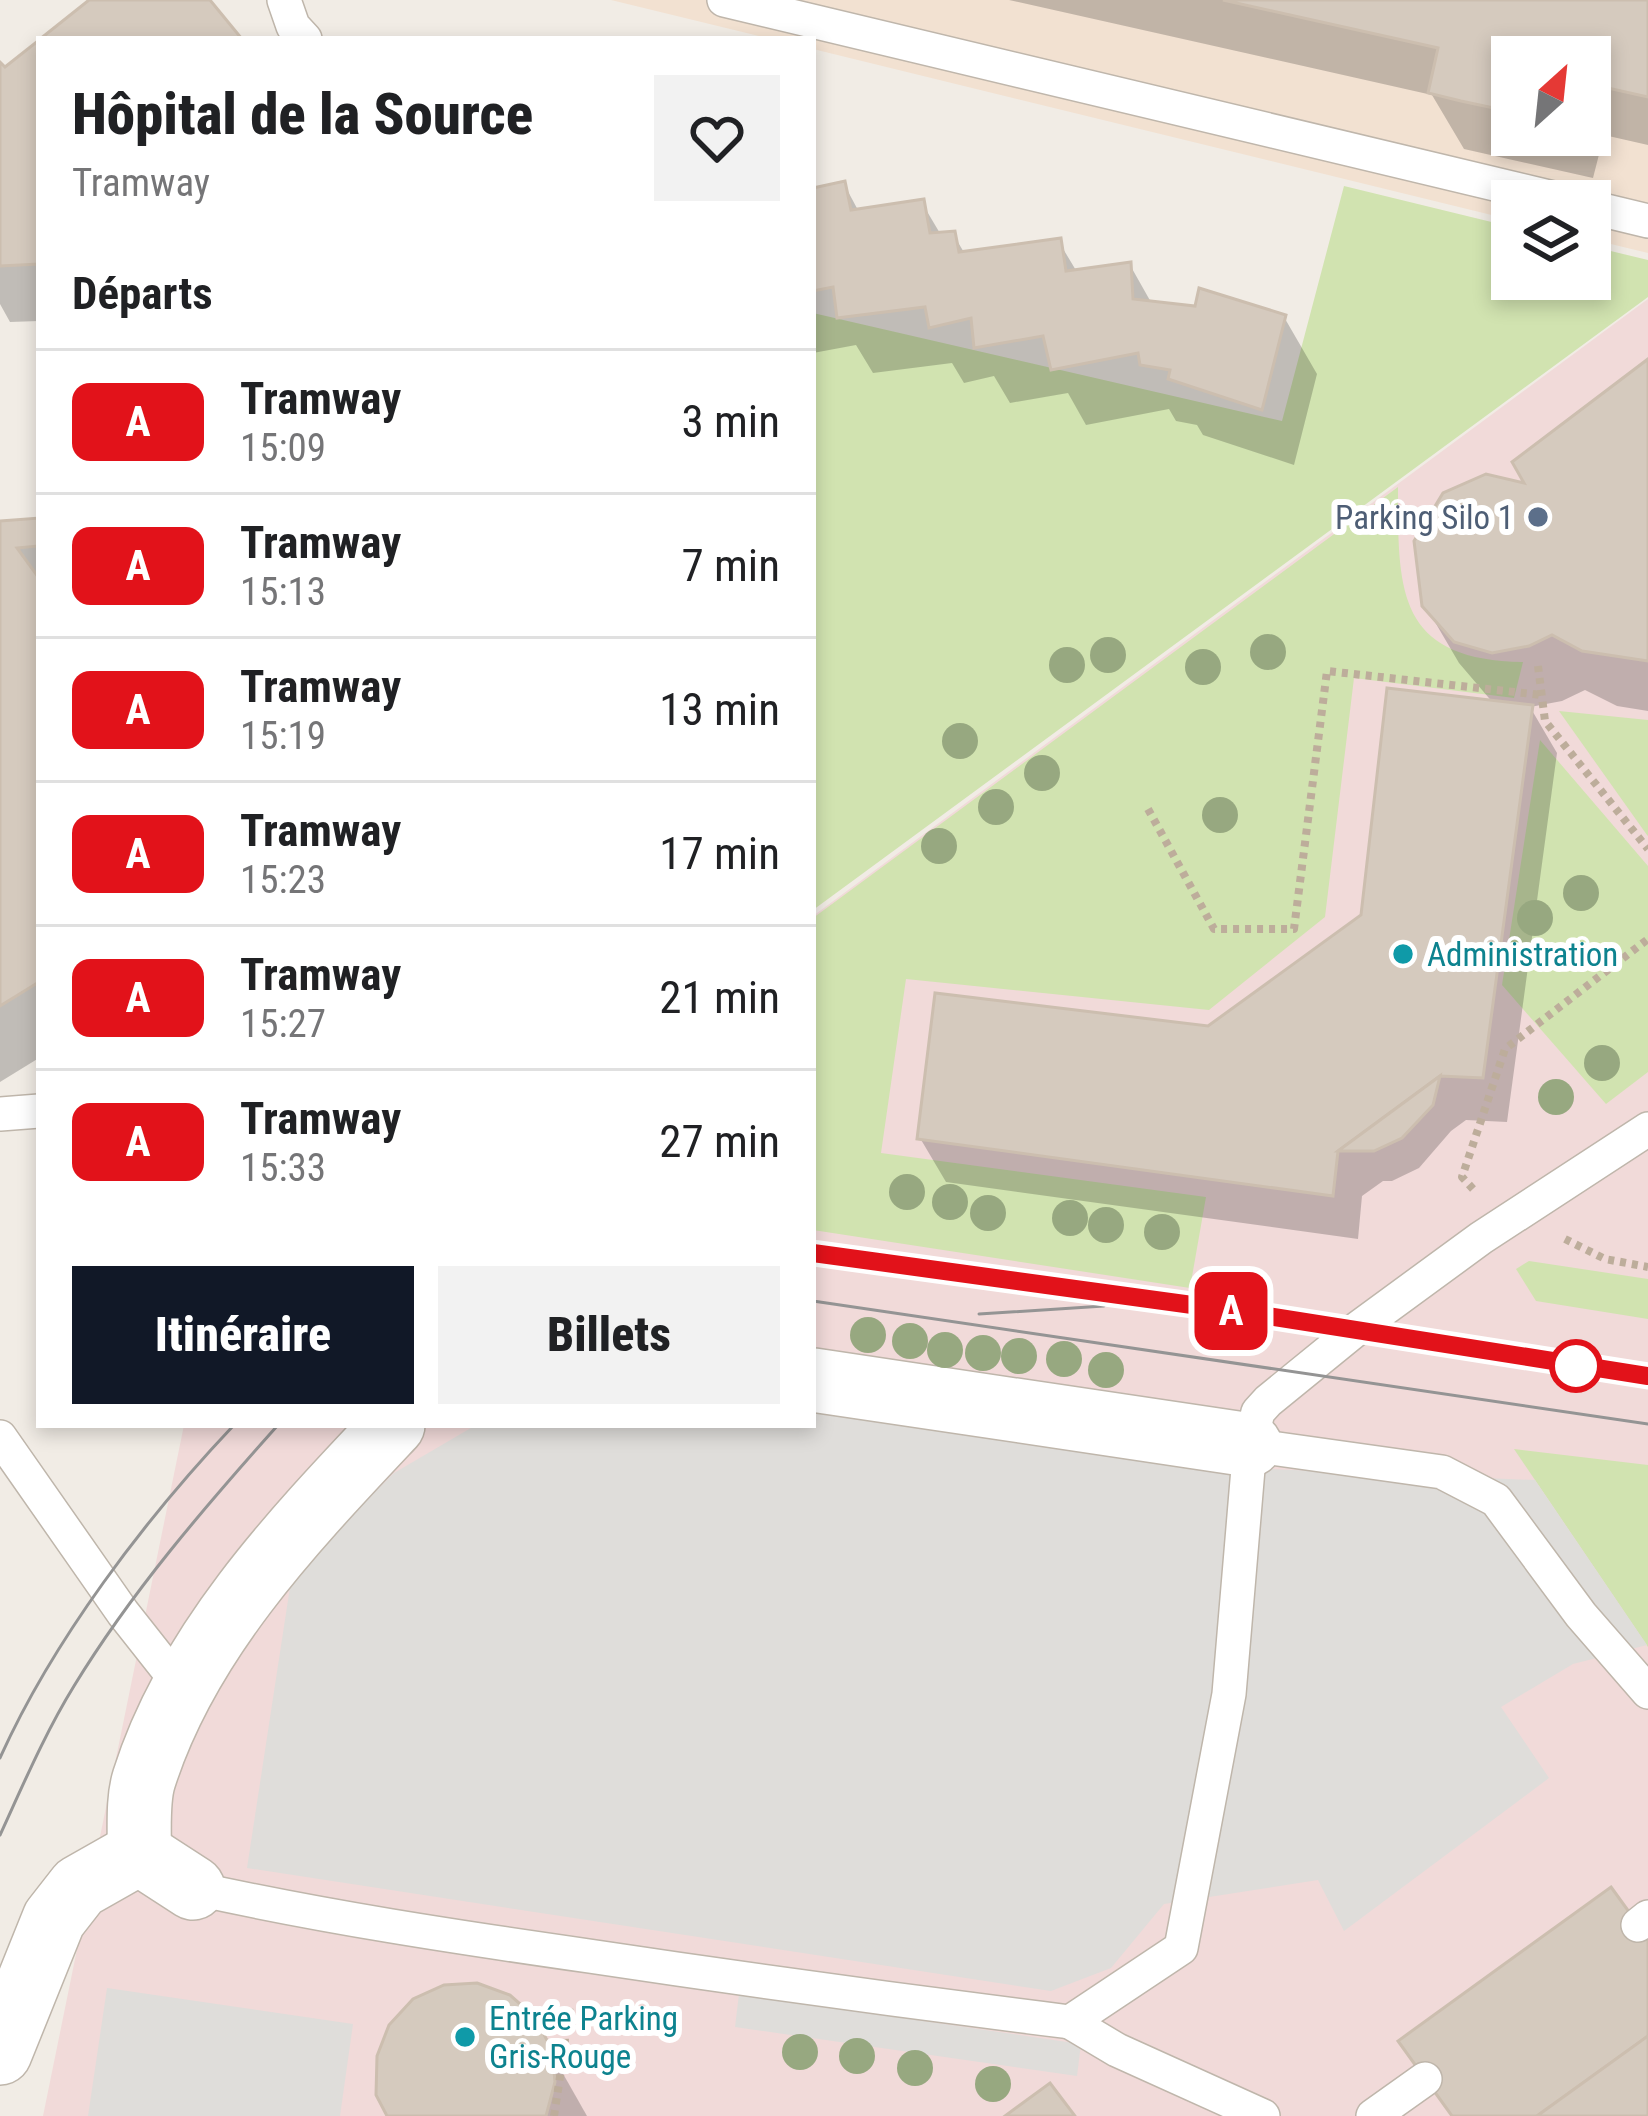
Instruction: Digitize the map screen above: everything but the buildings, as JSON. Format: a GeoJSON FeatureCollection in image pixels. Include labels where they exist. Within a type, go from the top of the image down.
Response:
{"type":"FeatureCollection","features":[{"type":"Feature","properties":{"kind":"street"},"geometry":{"type":"LineString","coordinates":[[816,1380],[1250,1444]]}},
{"type":"Feature","properties":{"kind":"street"},"geometry":{"type":"LineString","coordinates":[[139,1853],[142,1783],[182,1689],[270,1558],[390,1428]]}},
{"type":"Feature","properties":{"kind":"street"},"geometry":{"type":"LineString","coordinates":[[139,1853],[193,1888]]}},
{"type":"Feature","properties":{"kind":"street"},"geometry":{"type":"LineString","coordinates":[[0,2053],[54,1919],[79,1887],[139,1853]]}},
{"type":"Feature","properties":{"kind":"lane"},"geometry":{"type":"LineString","coordinates":[[284,0],[301,36]]}},
{"type":"Feature","properties":{"kind":"lane"},"geometry":{"type":"LineString","coordinates":[[724,0],[1491,183]]}},
{"type":"Feature","properties":{"kind":"lane"},"geometry":{"type":"LineString","coordinates":[[1611,212],[1648,221]]}},
{"type":"Feature","properties":{"kind":"lane"},"geometry":{"type":"LineString","coordinates":[[0,1114],[36,1111]]}},
{"type":"Feature","properties":{"kind":"lane"},"geometry":{"type":"LineString","coordinates":[[1070,2022],[1181,1948],[1229,1694],[1250,1444],[1258,1412],[1444,1264],[1648,1129]]}},
{"type":"Feature","properties":{"kind":"lane"},"geometry":{"type":"LineString","coordinates":[[0,1437],[182,1689]]}},
{"type":"Feature","properties":{"kind":"lane"},"geometry":{"type":"LineString","coordinates":[[1250,1444],[1442,1472],[1496,1500],[1581,1615],[1648,1692]]}},
{"type":"Feature","properties":{"kind":"lane"},"geometry":{"type":"LineString","coordinates":[[193,1888],[307,1914],[759,1982],[1070,2022],[1118,2050],[1263,2116]]}},
{"type":"Feature","properties":{"kind":"lane"},"geometry":{"type":"LineString","coordinates":[[1373,2116],[1425,2079]]}},
{"type":"Feature","properties":{"kind":"path"},"geometry":{"type":"LineString","coordinates":[[1538,666],[1546,721],[1648,849]]}},
{"type":"Feature","properties":{"kind":"path"},"geometry":{"type":"LineString","coordinates":[[1148,808],[1214,929],[1294,929],[1327,671],[1541,695]]}},
{"type":"Feature","properties":{"kind":"path"},"geometry":{"type":"LineString","coordinates":[[1648,939],[1505,1049],[1462,1177],[1478,1194],[1605,1259],[1648,1268]]}},
{"type":"Feature","properties":{"kind":"path"},"geometry":{"type":"LineString","coordinates":[[554,2116],[565,2044],[564,2012],[704,2022]]}},
{"type":"Feature","properties":{"kind":"shaded area"},"geometry":{"type":"Polygon","coordinates":[[[611,0],[1648,0],[1648,253],[1611,244],[1611,180],[1491,180],[1491,215],[816,50],[816,36],[759,36],[611,0]]]}},
{"type":"Feature","properties":{"kind":"shaded area"},"geometry":{"type":"Polygon","coordinates":[[[1648,299],[1648,2116],[43,2116],[183,1428],[816,1428],[816,914],[1648,299]]]}},
{"type":"Feature","properties":{"kind":"shaded area"},"geometry":{"type":"Polygon","coordinates":[[[816,1404],[1223,1467],[1535,1480],[1647,1645],[1573,1664],[1501,1707],[1549,1778],[1344,1931],[1318,1880],[1164,1904],[1111,1968],[1051,1991],[247,1868],[292,1574],[394,1473],[471,1428],[816,1428],[816,1404]]]}},
{"type":"Feature","properties":{"kind":"shaded area"},"geometry":{"type":"Polygon","coordinates":[[[107,1988],[353,2024],[340,2116],[88,2116],[107,1988]]]}},
{"type":"Feature","properties":{"kind":"shaded area"},"geometry":{"type":"Polygon","coordinates":[[[739,1994],[1081,2044],[1077,2076],[735,2027],[739,1994]]]}},
{"type":"Feature","properties":{"kind":"green space"},"geometry":{"type":"Polygon","coordinates":[[[1344,186],[1491,222],[1491,300],[1611,300],[1611,251],[1648,260],[1648,297],[816,908],[816,314],[1282,421],[1344,186]]]}},
{"type":"Feature","properties":{"kind":"green space"},"geometry":{"type":"Polygon","coordinates":[[[1398,487],[1404,587],[1428,633],[1450,648],[1481,658],[1523,662],[1514,698],[1354,678],[1325,917],[1209,1010],[906,979],[881,1153],[1206,1197],[1190,1288],[816,1230],[816,916],[1398,487]]]}},
{"type":"Feature","properties":{"kind":"green space"},"geometry":{"type":"Polygon","coordinates":[[[1559,711],[1648,720],[1648,836],[1647,835],[1559,711]]]}},
{"type":"Feature","properties":{"kind":"green space"},"geometry":{"type":"Polygon","coordinates":[[[1540,740],[1648,866],[1648,1072],[1606,1104],[1502,985],[1540,740]]]}},
{"type":"Feature","properties":{"kind":"green space"},"geometry":{"type":"Polygon","coordinates":[[[1529,1261],[1648,1279],[1648,1319],[1536,1301],[1516,1269],[1529,1261]]]}},
{"type":"Feature","properties":{"kind":"green space"},"geometry":{"type":"Polygon","coordinates":[[[1514,1449],[1648,1465],[1648,1647],[1514,1449]]]}},
{"type":"Feature","properties":{"kind":"tram line"},"geometry":{"type":"LineString","coordinates":[[816,1253],[1236,1311],[1648,1376]]}},
{"type":"Feature","properties":{"kind":"tram line","name":"A"},"geometry":{"type":"LineString","coordinates":[[816,1253],[1236,1311],[1648,1376]]}},
{"type":"Feature","properties":{"kind":"tram line"},"geometry":{"type":"LineString","coordinates":[[816,1301],[1648,1424]]}},
{"type":"Feature","properties":{"kind":"tram line"},"geometry":{"type":"LineString","coordinates":[[979,1314],[1104,1306]]}},
{"type":"Feature","properties":{"kind":"tram line"},"geometry":{"type":"LineString","coordinates":[[0,1758],[46,1669],[104,1582],[167,1500],[231,1428]]}},
{"type":"Feature","properties":{"kind":"tram line"},"geometry":{"type":"LineString","coordinates":[[0,1835],[53,1722],[96,1651],[170,1551],[275,1428]]}},
{"type":"Feature","properties":{"kind":"place","name":"Parking Silo 1"},"geometry":{"type":"Point","coordinates":[1538,517]}},
{"type":"Feature","properties":{"kind":"place","name":"Administration"},"geometry":{"type":"Point","coordinates":[1403,954]}},
{"type":"Feature","properties":{"kind":"place","name":"Entrée Parking Gris-Rouge"},"geometry":{"type":"Point","coordinates":[465,2037]}}]}
